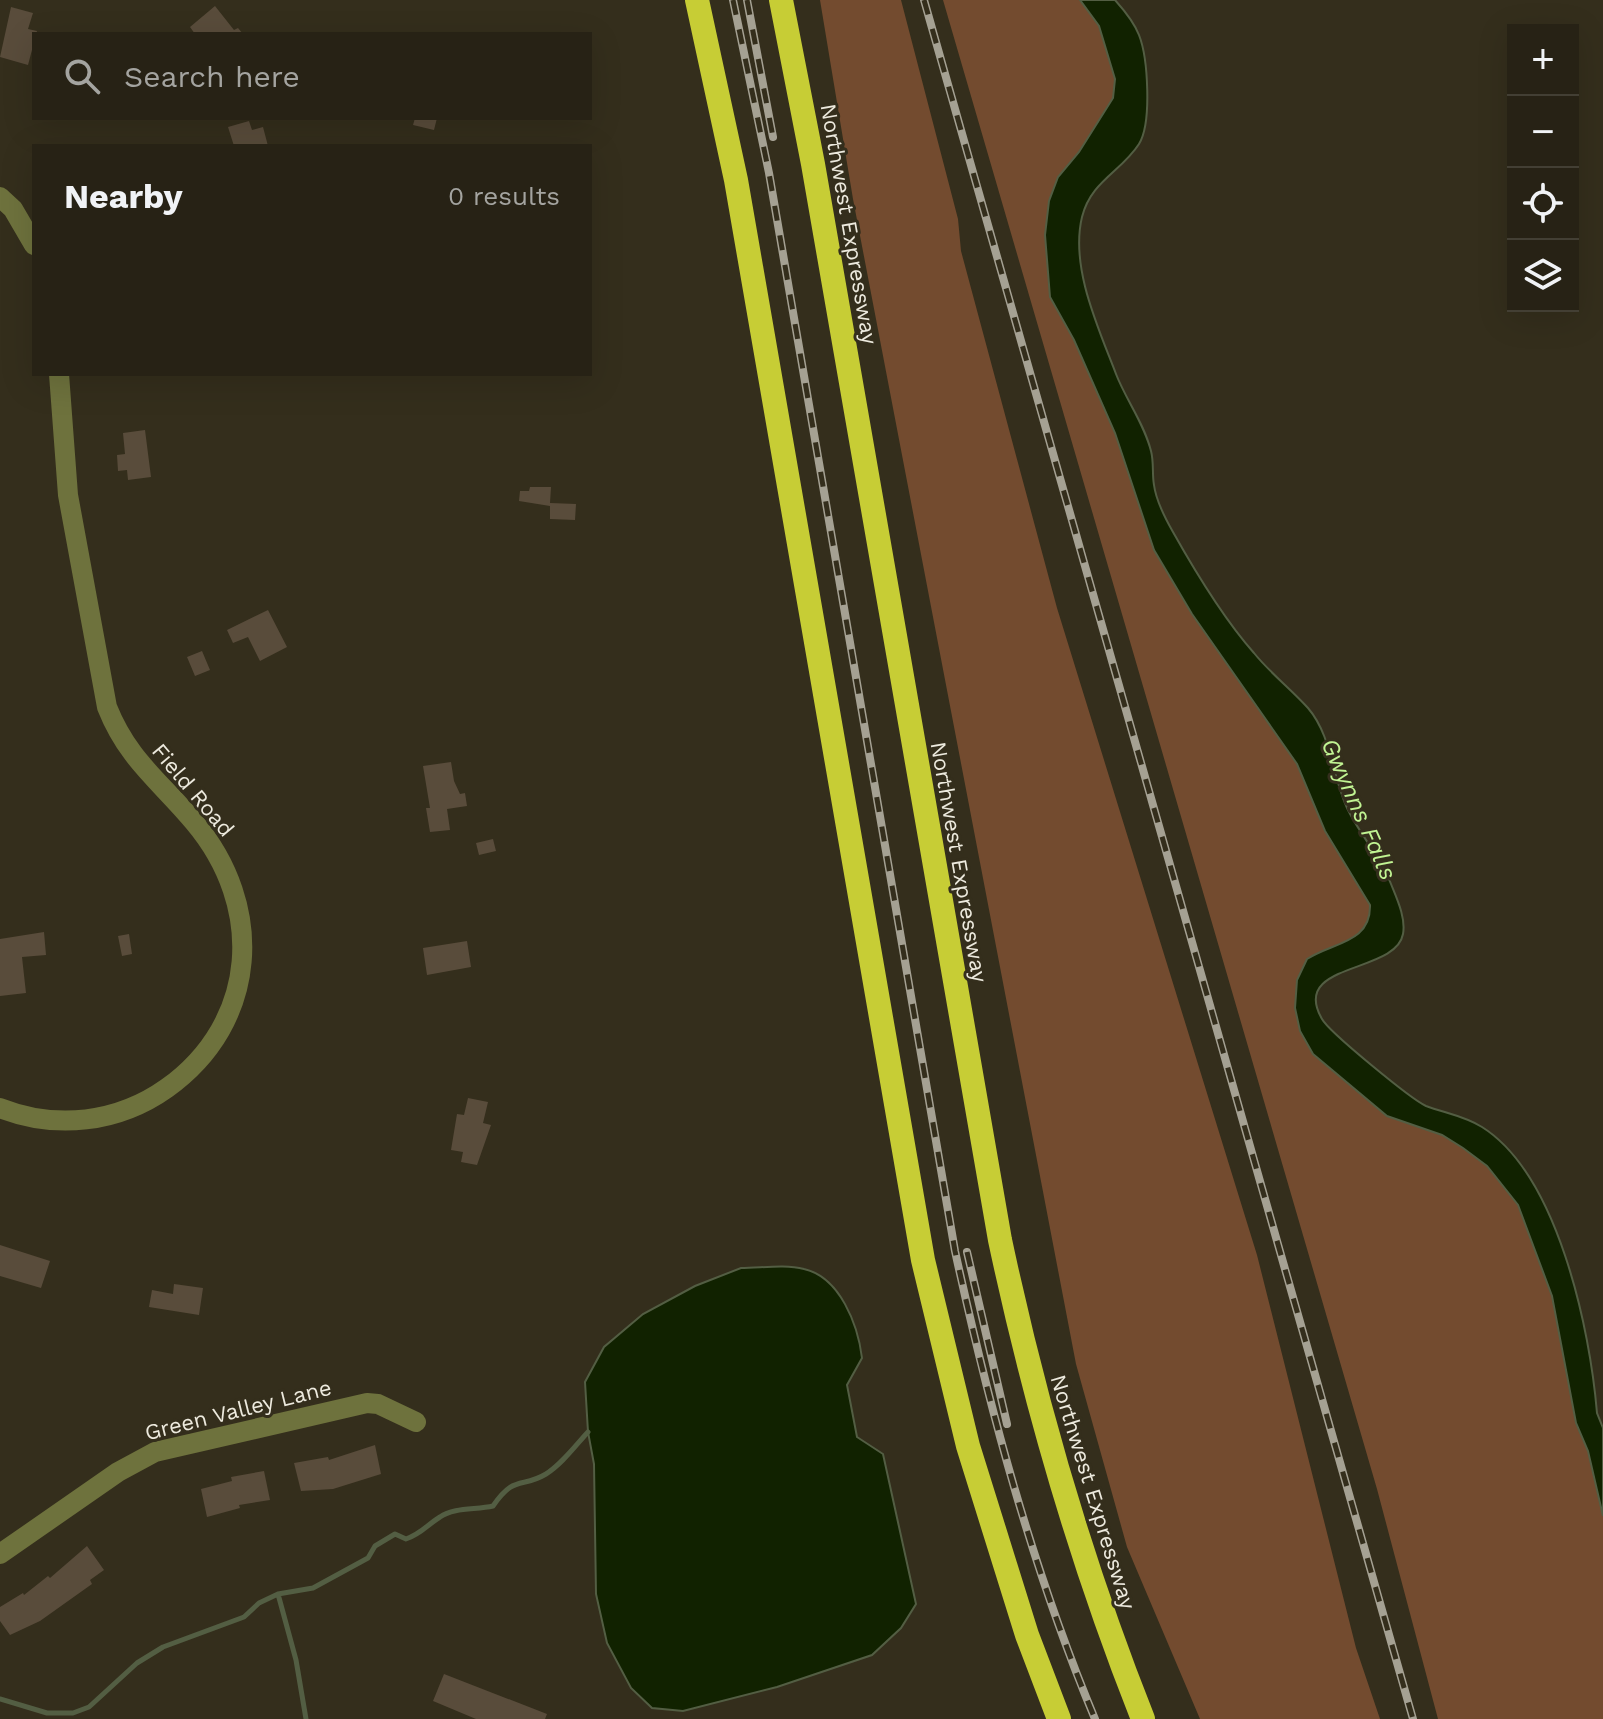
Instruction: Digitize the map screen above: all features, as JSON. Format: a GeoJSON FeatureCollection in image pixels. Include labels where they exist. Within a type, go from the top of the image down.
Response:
{"type":"FeatureCollection","features":[{"type":"Feature","properties":{"kind":"highway"},"geometry":{"type":"LineString","coordinates":[[697,0],[736,180],[923,1260],[968,1446],[1027,1635],[1059,1719]]}},
{"type":"Feature","properties":{"kind":"highway","name":"Northwest Expressway"},"geometry":{"type":"LineString","coordinates":[[781,0],[813,164],[1000,1240],[1025,1357],[1048,1441],[1099,1604],[1143,1719]]}},
{"type":"Feature","properties":{"kind":"street"},"geometry":{"type":"LineString","coordinates":[[0,197],[13,209],[32,242]]}},
{"type":"Feature","properties":{"kind":"street","name":"Field Road"},"geometry":{"type":"LineString","coordinates":[[0,1108],[43,1119],[87,1120],[133,1107],[162,1092],[187,1074],[221,1030],[239,986],[242,963],[239,909],[223,865],[194,822],[138,764],[119,737],[107,707],[68,495],[59,376]]}},
{"type":"Feature","properties":{"kind":"street","name":"Green Valley Lane"},"geometry":{"type":"LineString","coordinates":[[0,1554],[136,1461],[175,1445],[367,1403],[378,1404],[416,1422]]}},
{"type":"Feature","properties":{"kind":"shaded area"},"geometry":{"type":"Polygon","coordinates":[[[820,0],[901,0],[958,219],[961,251],[1057,608],[1257,1255],[1356,1648],[1380,1719],[1200,1719],[1127,1547],[1076,1364],[853,199],[820,0]]]}},
{"type":"Feature","properties":{"kind":"shaded area"},"geometry":{"type":"Polygon","coordinates":[[[943,0],[1080,0],[1099,26],[1115,79],[1113,98],[1079,152],[1058,177],[1045,235],[1050,297],[1074,340],[1115,433],[1154,550],[1192,614],[1297,764],[1325,831],[1370,905],[1369,918],[1357,934],[1307,959],[1313,1054],[1387,1116],[1442,1135],[1463,1148],[1487,1166],[1518,1205],[1552,1296],[1576,1423],[1588,1451],[1603,1516],[1603,1719],[1438,1719],[1377,1489],[943,0]]]}},
{"type":"Feature","properties":{"kind":"shaded area","name":"Gwynns Falls"},"geometry":{"type":"Polygon","coordinates":[[[1080,0],[1115,0],[1137,30],[1145,59],[1147,106],[1143,134],[1132,154],[1092,194],[1082,217],[1079,236],[1088,297],[1120,384],[1148,441],[1159,503],[1210,595],[1260,660],[1316,719],[1348,810],[1387,874],[1402,915],[1403,934],[1396,947],[1383,956],[1331,978],[1320,987],[1316,1001],[1322,1019],[1354,1050],[1418,1101],[1482,1127],[1508,1150],[1531,1180],[1550,1216],[1565,1256],[1587,1340],[1597,1413],[1603,1428],[1603,1516],[1588,1451],[1576,1423],[1552,1296],[1518,1205],[1487,1166],[1463,1148],[1442,1135],[1387,1116],[1313,1054],[1300,1031],[1295,1008],[1297,980],[1307,959],[1357,934],[1369,918],[1370,905],[1325,831],[1297,764],[1192,614],[1154,550],[1115,433],[1074,340],[1050,297],[1045,235],[1049,201],[1058,177],[1079,152],[1113,98],[1115,79],[1099,26],[1080,0]]]}},
{"type":"Feature","properties":{"kind":"shaded area"},"geometry":{"type":"Polygon","coordinates":[[[781,1266],[804,1269],[828,1282],[845,1304],[862,1358],[847,1385],[857,1437],[883,1454],[916,1604],[901,1628],[872,1655],[777,1687],[683,1711],[652,1708],[631,1688],[607,1643],[596,1594],[594,1464],[588,1432],[585,1382],[604,1347],[643,1314],[695,1286],[741,1268],[781,1266]]]}},
{"type":"Feature","properties":{"kind":"building"},"geometry":{"type":"Polygon","coordinates":[[[215,6],[234,30],[238,28],[241,32],[194,32],[190,27],[215,6]]]}},
{"type":"Feature","properties":{"kind":"building"},"geometry":{"type":"Polygon","coordinates":[[[11,7],[33,13],[28,29],[37,31],[32,32],[28,65],[0,57],[11,7]]]}},
{"type":"Feature","properties":{"kind":"building"},"geometry":{"type":"Polygon","coordinates":[[[414,120],[436,120],[434,130],[413,125],[414,120]]]}},
{"type":"Feature","properties":{"kind":"building"},"geometry":{"type":"Polygon","coordinates":[[[249,121],[252,130],[263,127],[267,144],[233,144],[228,127],[249,121]]]}},
{"type":"Feature","properties":{"kind":"building"},"geometry":{"type":"Polygon","coordinates":[[[145,430],[151,477],[128,480],[127,470],[118,471],[117,455],[125,454],[123,433],[145,430]]]}},
{"type":"Feature","properties":{"kind":"building"},"geometry":{"type":"Polygon","coordinates":[[[530,487],[551,487],[550,503],[576,504],[575,520],[550,519],[550,506],[519,501],[520,491],[529,491],[530,487]]]}},
{"type":"Feature","properties":{"kind":"building"},"geometry":{"type":"Polygon","coordinates":[[[268,610],[287,647],[260,661],[248,637],[233,643],[227,630],[268,610]]]}},
{"type":"Feature","properties":{"kind":"building"},"geometry":{"type":"Polygon","coordinates":[[[202,651],[210,670],[195,676],[187,657],[202,651]]]}},
{"type":"Feature","properties":{"kind":"building"},"geometry":{"type":"Polygon","coordinates":[[[451,762],[454,781],[460,794],[465,793],[467,806],[447,809],[450,830],[430,832],[426,808],[430,808],[423,766],[451,762]]]}},
{"type":"Feature","properties":{"kind":"building"},"geometry":{"type":"Polygon","coordinates":[[[493,839],[496,851],[479,855],[476,843],[493,839]]]}},
{"type":"Feature","properties":{"kind":"building"},"geometry":{"type":"Polygon","coordinates":[[[44,932],[46,955],[22,957],[26,993],[0,996],[0,939],[44,932]]]}},
{"type":"Feature","properties":{"kind":"building"},"geometry":{"type":"Polygon","coordinates":[[[129,934],[132,954],[122,956],[118,936],[129,934]]]}},
{"type":"Feature","properties":{"kind":"building"},"geometry":{"type":"Polygon","coordinates":[[[467,941],[471,967],[427,975],[423,948],[467,941]]]}},
{"type":"Feature","properties":{"kind":"building"},"geometry":{"type":"Polygon","coordinates":[[[468,1098],[488,1102],[483,1123],[491,1125],[477,1165],[461,1162],[463,1152],[451,1150],[457,1114],[464,1115],[468,1098]]]}},
{"type":"Feature","properties":{"kind":"building"},"geometry":{"type":"Polygon","coordinates":[[[0,1245],[50,1261],[41,1288],[0,1276],[0,1245]]]}},
{"type":"Feature","properties":{"kind":"building"},"geometry":{"type":"Polygon","coordinates":[[[174,1284],[203,1288],[199,1315],[149,1307],[152,1290],[173,1294],[174,1284]]]}},
{"type":"Feature","properties":{"kind":"building"},"geometry":{"type":"Polygon","coordinates":[[[375,1445],[381,1474],[333,1489],[301,1491],[294,1463],[328,1457],[329,1460],[375,1445]]]}},
{"type":"Feature","properties":{"kind":"building"},"geometry":{"type":"Polygon","coordinates":[[[264,1471],[270,1500],[239,1505],[240,1508],[207,1517],[201,1489],[232,1481],[231,1477],[264,1471]]]}},
{"type":"Feature","properties":{"kind":"building"},"geometry":{"type":"Polygon","coordinates":[[[87,1546],[104,1570],[90,1580],[92,1584],[40,1621],[10,1635],[0,1621],[0,1607],[24,1595],[48,1576],[50,1578],[87,1546]]]}},
{"type":"Feature","properties":{"kind":"building"},"geometry":{"type":"Polygon","coordinates":[[[444,1674],[547,1714],[545,1719],[476,1719],[433,1701],[444,1674]]]}},
{"type":"Feature","properties":{"kind":"waterway"},"geometry":{"type":"LineString","coordinates":[[0,1699],[47,1713],[73,1713],[89,1707],[137,1663],[163,1647],[244,1617],[259,1603],[278,1594],[313,1588],[368,1558],[375,1546],[395,1534],[406,1539],[446,1514],[493,1506],[513,1486],[552,1470],[588,1432]]}},
{"type":"Feature","properties":{"kind":"waterway"},"geometry":{"type":"LineString","coordinates":[[278,1594],[296,1660],[306,1719]]}},
{"type":"Feature","properties":{"kind":"railway"},"geometry":{"type":"LineString","coordinates":[[733,0],[769,173],[955,1251],[1014,1488],[1051,1605],[1095,1719]]}},
{"type":"Feature","properties":{"kind":"railway"},"geometry":{"type":"LineString","coordinates":[[747,0],[773,137]]}},
{"type":"Feature","properties":{"kind":"railway"},"geometry":{"type":"LineString","coordinates":[[924,0],[1413,1719]]}},
{"type":"Feature","properties":{"kind":"railway"},"geometry":{"type":"LineString","coordinates":[[967,1252],[1007,1424]]}}]}
